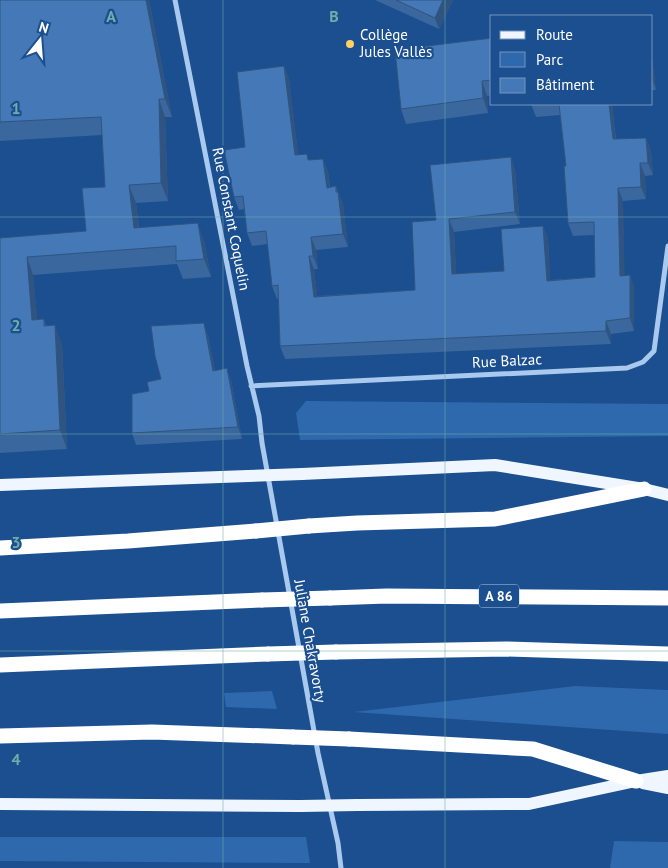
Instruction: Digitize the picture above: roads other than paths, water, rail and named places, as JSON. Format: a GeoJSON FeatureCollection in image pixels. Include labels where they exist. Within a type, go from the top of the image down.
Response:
{"type":"FeatureCollection","features":[{"type":"Feature","properties":{"kind":"highway"},"geometry":{"type":"LineString","coordinates":[[0,548],[128,541],[357,523],[495,519],[644,490]]}},
{"type":"Feature","properties":{"kind":"highway","name":"A 86"},"geometry":{"type":"LineString","coordinates":[[0,611],[386,596],[668,598]]}},
{"type":"Feature","properties":{"kind":"highway"},"geometry":{"type":"LineString","coordinates":[[0,665],[268,654],[506,649],[668,654]]}},
{"type":"Feature","properties":{"kind":"highway"},"geometry":{"type":"LineString","coordinates":[[0,736],[152,732],[349,739],[533,750],[636,781]]}},
{"type":"Feature","properties":{"kind":"main road"},"geometry":{"type":"LineString","coordinates":[[0,485],[495,465],[668,495]]}},
{"type":"Feature","properties":{"kind":"main road"},"geometry":{"type":"LineString","coordinates":[[644,490],[668,485]]}},
{"type":"Feature","properties":{"kind":"main road"},"geometry":{"type":"LineString","coordinates":[[0,804],[301,806],[529,804],[668,776]]}},
{"type":"Feature","properties":{"kind":"main road"},"geometry":{"type":"LineString","coordinates":[[636,781],[668,788]]}},
{"type":"Feature","properties":{"kind":"street","name":"Rue Constant Coquelin"},"geometry":{"type":"LineString","coordinates":[[175,0],[251,386],[260,416],[262,443]]}},
{"type":"Feature","properties":{"kind":"street","name":"Rue Balzac"},"geometry":{"type":"LineString","coordinates":[[251,386],[627,368],[644,362],[654,351],[668,246]]}},
{"type":"Feature","properties":{"kind":"street","name":"Juliane Chakravorty"},"geometry":{"type":"LineString","coordinates":[[262,443],[318,754],[338,843],[341,868]]}},
{"type":"Feature","properties":{"kind":"place","name":"Collège Jules Vallès"},"geometry":{"type":"Point","coordinates":[350,44]}}]}
